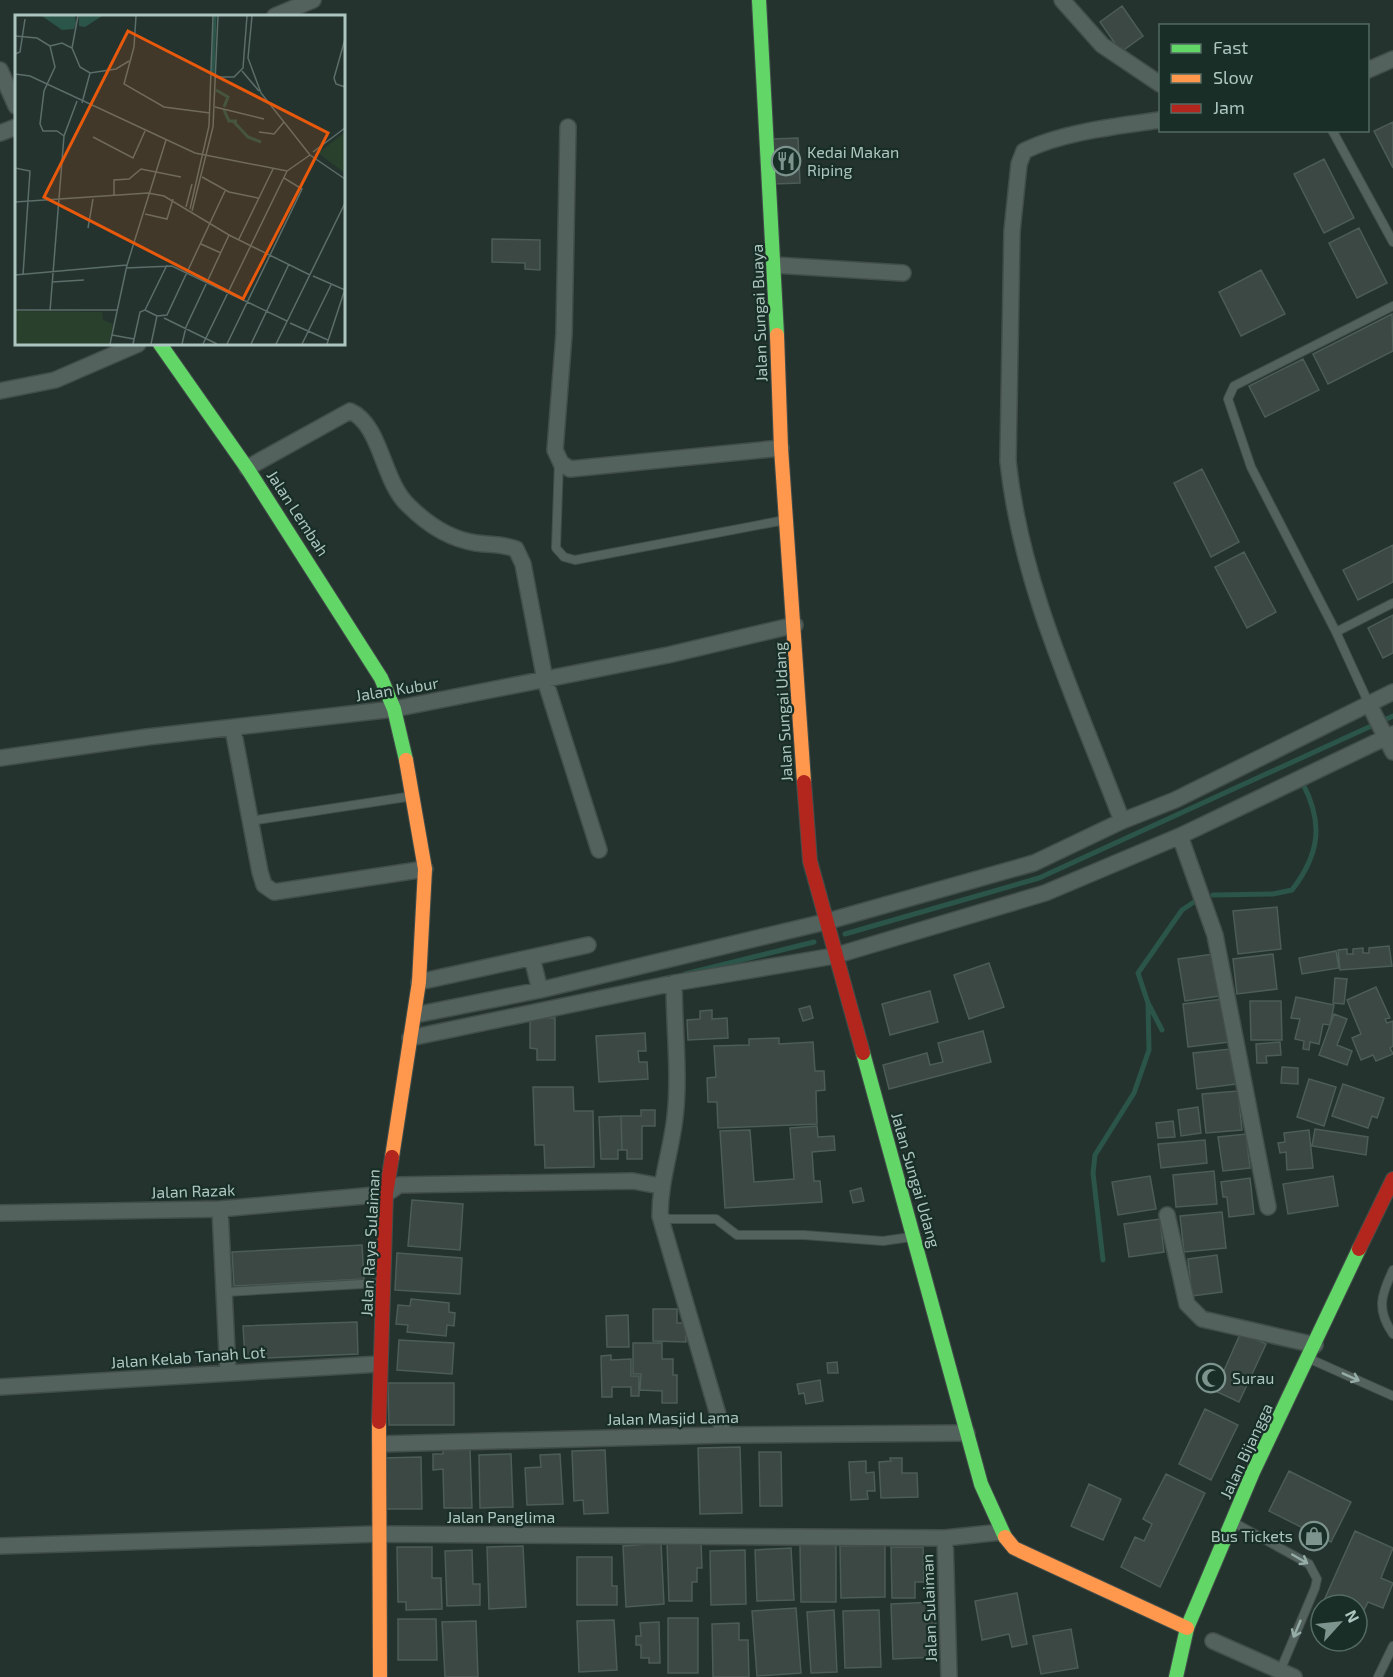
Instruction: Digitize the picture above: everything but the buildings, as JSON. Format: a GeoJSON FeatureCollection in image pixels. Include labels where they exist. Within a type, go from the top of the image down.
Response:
{"type":"FeatureCollection","features":[{"type":"Feature","properties":{"kind":"street"},"geometry":{"type":"LineString","coordinates":[[277,15],[313,0]]}},
{"type":"Feature","properties":{"kind":"street","name":"Jalan Sungai Buaya"},"geometry":{"type":"LineString","coordinates":[[759,0],[774,266],[781,448],[795,625]]}},
{"type":"Feature","properties":{"kind":"street"},"geometry":{"type":"LineString","coordinates":[[1062,0],[1102,45],[1159,83]]}},
{"type":"Feature","properties":{"kind":"street"},"geometry":{"type":"LineString","coordinates":[[1369,70],[1393,59]]}},
{"type":"Feature","properties":{"kind":"street"},"geometry":{"type":"LineString","coordinates":[[0,70],[15,104]]}},
{"type":"Feature","properties":{"kind":"street"},"geometry":{"type":"LineString","coordinates":[[1122,821],[1034,587],[1012,497],[1008,461],[1012,231],[1018,164],[1024,152],[1035,146],[1085,134],[1159,120]]}},
{"type":"Feature","properties":{"kind":"street"},"geometry":{"type":"LineString","coordinates":[[0,133],[15,127]]}},
{"type":"Feature","properties":{"kind":"street"},"geometry":{"type":"LineString","coordinates":[[568,127],[564,334],[555,450],[559,458],[570,469],[781,448]]}},
{"type":"Feature","properties":{"kind":"street"},"geometry":{"type":"LineString","coordinates":[[774,266],[903,273]]}},
{"type":"Feature","properties":{"kind":"street"},"geometry":{"type":"LineString","coordinates":[[0,391],[55,380],[136,345]]}},
{"type":"Feature","properties":{"kind":"street","name":"Jalan Lembah"},"geometry":{"type":"LineString","coordinates":[[161,345],[247,468],[365,650],[381,678],[394,709]]}},
{"type":"Feature","properties":{"kind":"street"},"geometry":{"type":"LineString","coordinates":[[247,468],[350,411],[361,416],[373,435],[395,491],[408,506],[447,536],[475,543],[506,545],[516,549],[523,564],[545,680],[599,850]]}},
{"type":"Feature","properties":{"kind":"street","name":"Jalan Kubur"},"geometry":{"type":"LineString","coordinates":[[0,758],[147,737],[394,709],[668,655],[795,625]]}},
{"type":"Feature","properties":{"kind":"street","name":"Jalan Sungai Udang"},"geometry":{"type":"LineString","coordinates":[[795,625],[810,861],[834,956],[915,1237],[981,1484],[1001,1532],[1014,1548],[1187,1628]]}},
{"type":"Feature","properties":{"kind":"street"},"geometry":{"type":"LineString","coordinates":[[415,1015],[540,990],[825,922],[1034,863],[1122,821],[1175,800],[1371,706],[1393,692]]}},
{"type":"Feature","properties":{"kind":"street"},"geometry":{"type":"LineString","coordinates":[[1371,706],[1387,734],[1393,752]]}},
{"type":"Feature","properties":{"kind":"street","name":"Jalan Raya Sulaiman"},"geometry":{"type":"LineString","coordinates":[[380,1677],[377,1534],[380,1444],[379,1364],[386,1194],[419,982],[425,868],[414,796],[394,709]]}},
{"type":"Feature","properties":{"kind":"street"},"geometry":{"type":"LineString","coordinates":[[233,729],[264,885],[274,892],[425,868]]}},
{"type":"Feature","properties":{"kind":"street"},"geometry":{"type":"LineString","coordinates":[[410,1038],[674,983],[834,956],[1045,893],[1180,836],[1387,734]]}},
{"type":"Feature","properties":{"kind":"street"},"geometry":{"type":"LineString","coordinates":[[1180,836],[1215,935],[1268,1207]]}},
{"type":"Feature","properties":{"kind":"street"},"geometry":{"type":"LineString","coordinates":[[419,982],[588,945]]}},
{"type":"Feature","properties":{"kind":"street"},"geometry":{"type":"LineString","coordinates":[[532,958],[540,990]]}},
{"type":"Feature","properties":{"kind":"street"},"geometry":{"type":"LineString","coordinates":[[674,983],[675,1114],[669,1158],[660,1186],[660,1216],[671,1247],[724,1434]]}},
{"type":"Feature","properties":{"kind":"street","name":"Jalan Bijangga"},"geometry":{"type":"LineString","coordinates":[[1176,1677],[1187,1628],[1232,1521],[1393,1179]]}},
{"type":"Feature","properties":{"kind":"street","name":"Jalan Razak"},"geometry":{"type":"LineString","coordinates":[[0,1213],[220,1209],[386,1194],[399,1185],[633,1181],[660,1186]]}},
{"type":"Feature","properties":{"kind":"street"},"geometry":{"type":"LineString","coordinates":[[220,1209],[226,1292],[228,1372]]}},
{"type":"Feature","properties":{"kind":"street"},"geometry":{"type":"LineString","coordinates":[[1167,1215],[1187,1304],[1202,1319],[1312,1351]]}},
{"type":"Feature","properties":{"kind":"street","name":"Jalan Kelab Tanah Lot"},"geometry":{"type":"LineString","coordinates":[[0,1387],[379,1364]]}},
{"type":"Feature","properties":{"kind":"street","name":"Jalan Masjid Lama"},"geometry":{"type":"LineString","coordinates":[[380,1444],[724,1434],[967,1433]]}},
{"type":"Feature","properties":{"kind":"street","name":"Jalan Panglima"},"geometry":{"type":"LineString","coordinates":[[0,1546],[377,1534],[945,1538],[1001,1532]]}},
{"type":"Feature","properties":{"kind":"street","name":"Jalan Sulaiman"},"geometry":{"type":"LineString","coordinates":[[945,1538],[950,1677]]}},
{"type":"Feature","properties":{"kind":"street"},"geometry":{"type":"LineString","coordinates":[[1214,1641],[1294,1677]]}},
{"type":"Feature","properties":{"kind":"lane"},"geometry":{"type":"LineString","coordinates":[[1333,132],[1393,242]]}},
{"type":"Feature","properties":{"kind":"lane"},"geometry":{"type":"LineString","coordinates":[[1371,706],[1336,632],[1251,467],[1228,399],[1234,386],[1393,306]]}},
{"type":"Feature","properties":{"kind":"lane"},"geometry":{"type":"LineString","coordinates":[[559,458],[556,548],[564,557],[575,560],[786,519]]}},
{"type":"Feature","properties":{"kind":"lane"},"geometry":{"type":"LineString","coordinates":[[1336,632],[1393,603]]}},
{"type":"Feature","properties":{"kind":"lane"},"geometry":{"type":"LineString","coordinates":[[250,821],[414,796]]}},
{"type":"Feature","properties":{"kind":"lane"},"geometry":{"type":"LineString","coordinates":[[660,1216],[670,1219],[716,1219],[737,1235],[804,1235],[883,1241],[915,1237]]}},
{"type":"Feature","properties":{"kind":"lane"},"geometry":{"type":"LineString","coordinates":[[1393,1270],[1384,1288],[1381,1311],[1393,1334]]}},
{"type":"Feature","properties":{"kind":"lane"},"geometry":{"type":"LineString","coordinates":[[226,1292],[384,1283]]}},
{"type":"Feature","properties":{"kind":"lane"},"geometry":{"type":"LineString","coordinates":[[1312,1351],[1393,1396]]}},
{"type":"Feature","properties":{"kind":"lane"},"geometry":{"type":"LineString","coordinates":[[1232,1521],[1309,1564],[1317,1579],[1280,1671]]}},
{"type":"Feature","properties":{"kind":"lane"},"geometry":{"type":"LineString","coordinates":[[1378,1677],[1393,1646]]}},
{"type":"Feature","properties":{"kind":"waterway"},"geometry":{"type":"LineString","coordinates":[[845,934],[1039,878],[1393,716]]}},
{"type":"Feature","properties":{"kind":"waterway"},"geometry":{"type":"LineString","coordinates":[[1213,895],[1273,894],[1292,890],[1308,864],[1316,839],[1314,813],[1303,784]]}},
{"type":"Feature","properties":{"kind":"waterway"},"geometry":{"type":"LineString","coordinates":[[1162,1030],[1148,1003],[1138,973],[1182,910],[1197,900]]}},
{"type":"Feature","properties":{"kind":"waterway"},"geometry":{"type":"LineString","coordinates":[[685,974],[814,942]]}},
{"type":"Feature","properties":{"kind":"waterway"},"geometry":{"type":"LineString","coordinates":[[1103,1260],[1093,1173],[1095,1155],[1134,1093],[1149,1050],[1148,1003]]}},
{"type":"Feature","properties":{"kind":"traffic: fast"},"geometry":{"type":"LineString","coordinates":[[759,0],[777,335]]}},
{"type":"Feature","properties":{"kind":"traffic: fast"},"geometry":{"type":"LineString","coordinates":[[161,345],[247,468],[381,678],[394,709],[406,760]]}},
{"type":"Feature","properties":{"kind":"traffic: fast"},"geometry":{"type":"LineString","coordinates":[[863,1053],[981,1484],[1005,1537]]}},
{"type":"Feature","properties":{"kind":"traffic: fast"},"geometry":{"type":"LineString","coordinates":[[1176,1677],[1187,1628],[1253,1472],[1359,1249]]}},
{"type":"Feature","properties":{"kind":"traffic: slow"},"geometry":{"type":"LineString","coordinates":[[777,335],[781,448],[804,782]]}},
{"type":"Feature","properties":{"kind":"traffic: slow"},"geometry":{"type":"LineString","coordinates":[[392,1157],[419,982],[425,869],[406,760]]}},
{"type":"Feature","properties":{"kind":"traffic: slow"},"geometry":{"type":"LineString","coordinates":[[379,1422],[380,1677]]}},
{"type":"Feature","properties":{"kind":"traffic: slow"},"geometry":{"type":"LineString","coordinates":[[1005,1537],[1014,1548],[1187,1628]]}},
{"type":"Feature","properties":{"kind":"traffic: jam"},"geometry":{"type":"LineString","coordinates":[[804,782],[810,861],[863,1053]]}},
{"type":"Feature","properties":{"kind":"traffic: jam"},"geometry":{"type":"LineString","coordinates":[[379,1422],[386,1194],[392,1157]]}},
{"type":"Feature","properties":{"kind":"traffic: jam"},"geometry":{"type":"LineString","coordinates":[[1359,1249],[1393,1179]]}},
{"type":"Feature","properties":{"kind":"place","name":"Kedai Makan Riping"},"geometry":{"type":"Point","coordinates":[786,161]}},
{"type":"Feature","properties":{"kind":"place","name":"Surau"},"geometry":{"type":"Point","coordinates":[1211,1378]}},
{"type":"Feature","properties":{"kind":"place","name":"Bus Tickets"},"geometry":{"type":"Point","coordinates":[1314,1536]}}]}
